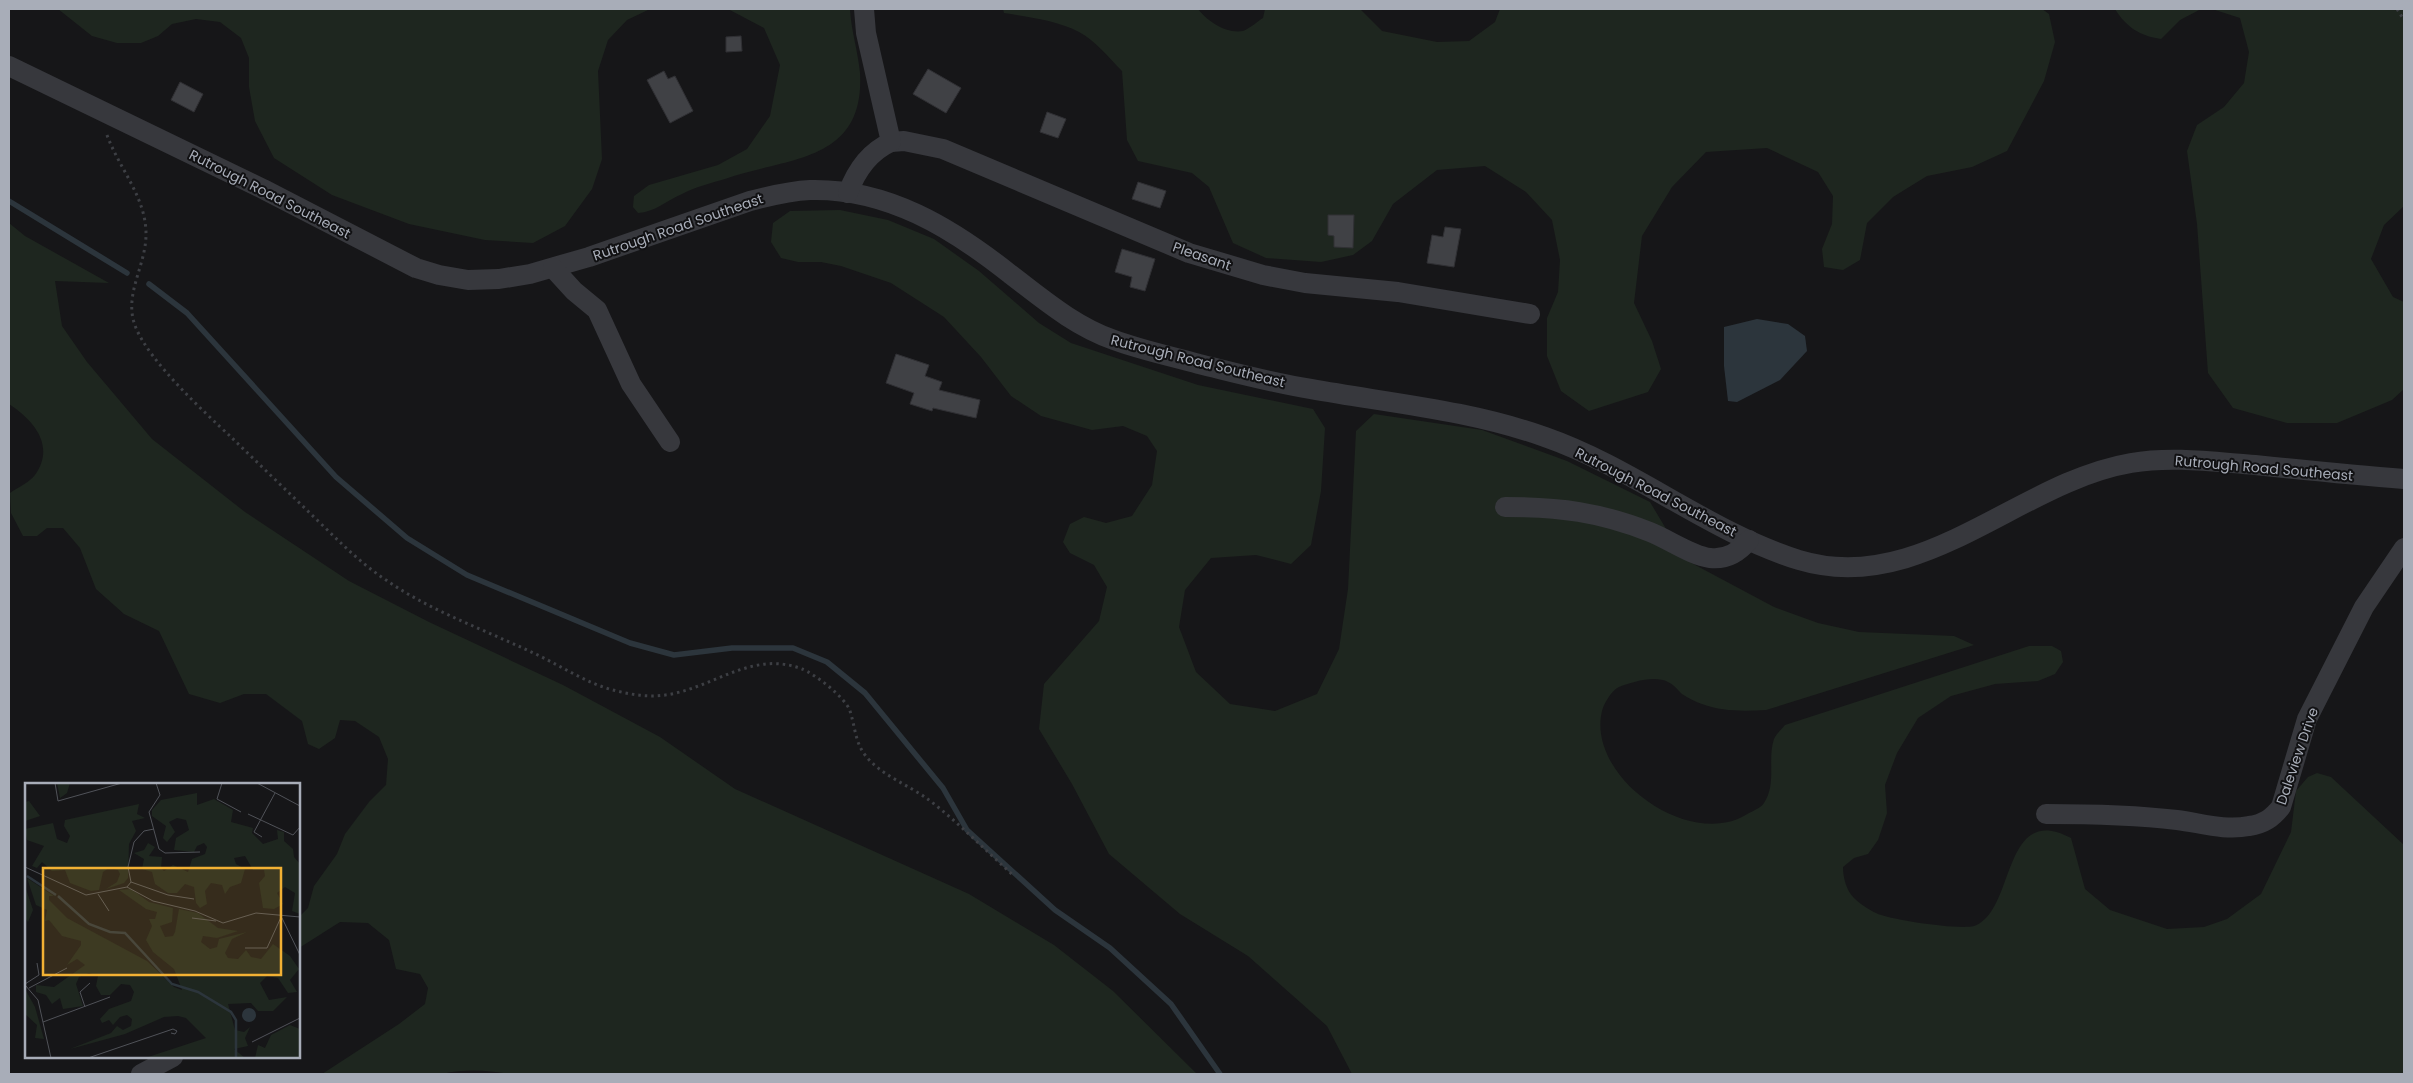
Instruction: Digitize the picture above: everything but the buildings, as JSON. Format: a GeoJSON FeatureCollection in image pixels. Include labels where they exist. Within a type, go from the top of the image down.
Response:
{"type":"FeatureCollection","features":[{"type":"Feature","properties":{"kind":"street"},"geometry":{"type":"LineString","coordinates":[[848,192],[853,180],[869,156],[891,142],[866,33],[864,9]]}},
{"type":"Feature","properties":{"kind":"street","name":"Rutrough Road Southeast"},"geometry":{"type":"LineString","coordinates":[[9,66],[264,189],[416,268],[468,280],[499,279],[553,268],[750,201],[810,190],[848,192],[873,198],[941,224],[978,248],[1060,313],[1084,328],[1111,340],[1249,376],[1308,389],[1429,407],[1542,436],[1624,472],[1750,540],[1784,555],[1821,565],[1851,567],[1912,557],[1973,531],[2079,479],[2121,465],[2156,460],[2191,460],[2404,479]]}},
{"type":"Feature","properties":{"kind":"street","name":"Pleasant"},"geometry":{"type":"LineString","coordinates":[[891,142],[913,142],[943,149],[1189,253],[1263,275],[1305,283],[1398,292],[1530,314]]}},
{"type":"Feature","properties":{"kind":"street"},"geometry":{"type":"LineString","coordinates":[[553,268],[574,291],[597,310],[631,384],[670,442]]}},
{"type":"Feature","properties":{"kind":"street"},"geometry":{"type":"LineString","coordinates":[[1505,507],[1547,507],[1606,516],[1708,558],[1731,555],[1750,540]]}},
{"type":"Feature","properties":{"kind":"street","name":"Daleview Drive"},"geometry":{"type":"LineString","coordinates":[[2046,814],[2141,817],[2222,828],[2262,824],[2272,818],[2281,807],[2307,719],[2364,607],[2404,548]]}},
{"type":"Feature","properties":{"kind":"street"},"geometry":{"type":"LineString","coordinates":[[141,1074],[171,1058]]}},
{"type":"Feature","properties":{"kind":"path"},"geometry":{"type":"LineString","coordinates":[[2397,9],[2404,20]]}},
{"type":"Feature","properties":{"kind":"path"},"geometry":{"type":"LineString","coordinates":[[98,109],[110,142],[135,189],[142,207],[146,231],[144,250],[130,300],[131,316],[138,333],[154,357],[207,414],[356,557],[386,581],[420,601],[612,690],[636,695],[660,695],[689,689],[721,676],[765,663],[784,664],[802,669],[827,686],[847,704],[858,742],[866,756],[878,768],[927,798],[1012,875]]}},
{"type":"Feature","properties":{"kind":"shaded area"},"geometry":{"type":"Polygon","coordinates":[[[58,9],[650,9],[627,20],[608,40],[598,71],[602,159],[592,189],[565,226],[533,243],[485,240],[409,224],[332,195],[274,158],[255,121],[249,87],[249,58],[241,38],[220,22],[196,19],[172,24],[158,36],[141,43],[117,43],[92,36],[58,9]]]}},
{"type":"Feature","properties":{"kind":"shaded area"},"geometry":{"type":"Polygon","coordinates":[[[728,9],[850,9],[860,73],[858,102],[850,124],[836,140],[818,152],[797,160],[698,187],[655,208],[638,213],[633,207],[634,196],[649,185],[718,165],[747,149],[770,116],[780,65],[764,28],[728,9]]]}},
{"type":"Feature","properties":{"kind":"shaded area"},"geometry":{"type":"Polygon","coordinates":[[[1003,9],[1198,9],[1206,18],[1224,29],[1243,31],[1263,18],[1265,9],[1360,9],[1382,31],[1437,42],[1469,41],[1495,22],[1500,9],[2042,9],[2049,14],[2055,42],[2044,81],[2007,151],[1972,167],[1927,176],[1893,197],[1867,223],[1860,260],[1843,270],[1824,267],[1822,249],[1832,224],[1833,196],[1818,172],[1767,148],[1706,152],[1672,187],[1642,236],[1634,303],[1652,341],[1661,369],[1648,392],[1589,411],[1561,391],[1547,356],[1547,318],[1558,292],[1560,260],[1552,220],[1526,192],[1485,166],[1437,170],[1393,204],[1372,241],[1353,255],[1321,262],[1266,258],[1233,243],[1209,187],[1192,173],[1138,161],[1127,140],[1122,71],[1096,44],[1085,35],[1070,28],[1042,20],[1004,13],[1003,9]]]}},
{"type":"Feature","properties":{"kind":"shaded area"},"geometry":{"type":"Polygon","coordinates":[[[2115,9],[2201,9],[2180,20],[2161,39],[2146,36],[2134,30],[2115,9]]]}},
{"type":"Feature","properties":{"kind":"shaded area"},"geometry":{"type":"Polygon","coordinates":[[[2212,9],[2404,9],[2404,206],[2384,225],[2371,259],[2393,297],[2404,302],[2404,389],[2392,400],[2337,423],[2287,423],[2233,408],[2208,373],[2197,224],[2187,151],[2197,125],[2224,107],[2244,83],[2249,52],[2240,18],[2212,9]]]}},
{"type":"Feature","properties":{"kind":"shaded area"},"geometry":{"type":"Polygon","coordinates":[[[840,210],[888,220],[934,239],[979,271],[1039,323],[1071,343],[1198,385],[1313,409],[1325,428],[1321,491],[1311,545],[1291,564],[1256,555],[1211,558],[1185,590],[1179,627],[1196,672],[1230,704],[1275,711],[1317,694],[1339,649],[1348,589],[1356,431],[1374,414],[1482,430],[1567,461],[1650,502],[1684,559],[1774,607],[1818,623],[1859,632],[1954,636],[1974,645],[1766,710],[1750,711],[1710,707],[1682,694],[1672,684],[1657,679],[1644,680],[1619,687],[1611,694],[1603,708],[1601,736],[1610,760],[1626,783],[1648,801],[1673,815],[1699,823],[1725,823],[1753,811],[1764,803],[1770,788],[1771,755],[1774,739],[1785,725],[2029,646],[2052,646],[2061,651],[2063,662],[2055,674],[2038,681],[1995,684],[1951,696],[1918,718],[1897,753],[1885,785],[1887,813],[1878,840],[1868,854],[1854,858],[1843,867],[1846,883],[1851,895],[1867,908],[1884,916],[1954,927],[1974,926],[1987,917],[1997,901],[2021,846],[2032,834],[2048,831],[2071,838],[2085,889],[2110,910],[2167,929],[2204,927],[2227,919],[2261,894],[2291,832],[2296,791],[2308,777],[2317,773],[2331,777],[2404,845],[2404,1074],[1352,1074],[1327,1026],[1248,956],[1180,914],[1109,854],[1072,784],[1039,729],[1044,684],[1099,621],[1107,587],[1094,565],[1070,553],[1063,542],[1070,524],[1084,517],[1106,523],[1132,516],[1152,485],[1157,451],[1147,436],[1123,426],[1092,430],[1041,416],[1011,396],[981,357],[944,317],[891,283],[841,266],[821,262],[798,262],[781,258],[771,242],[773,223],[790,211],[840,210]]]}},
{"type":"Feature","properties":{"kind":"shaded area"},"geometry":{"type":"Polygon","coordinates":[[[9,223],[25,236],[109,283],[55,281],[62,326],[87,362],[152,439],[245,512],[349,581],[429,622],[563,685],[660,737],[735,789],[969,894],[1054,945],[1113,991],[1197,1074],[509,1074],[459,1071],[442,1074],[322,1074],[399,1024],[425,1004],[428,988],[420,974],[396,969],[389,940],[368,923],[340,922],[300,947],[300,916],[308,908],[314,886],[337,854],[345,834],[369,802],[386,785],[388,759],[379,737],[355,721],[340,720],[335,738],[319,749],[308,744],[302,721],[266,694],[244,694],[220,703],[189,694],[159,631],[124,614],[96,589],[80,548],[63,528],[47,528],[37,536],[23,536],[11,513],[10,493],[35,475],[41,464],[42,444],[39,434],[33,426],[18,410],[9,404],[9,223]]]}},
{"type":"Feature","properties":{"kind":"shaded area"},"geometry":{"type":"Polygon","coordinates":[[[1757,319],[1788,324],[1805,336],[1807,351],[1780,380],[1737,402],[1728,401],[1724,366],[1724,327],[1757,319]]]}},
{"type":"Feature","properties":{"kind":"waterway"},"geometry":{"type":"LineString","coordinates":[[9,201],[127,273]]}},
{"type":"Feature","properties":{"kind":"waterway"},"geometry":{"type":"LineString","coordinates":[[149,284],[187,313],[336,477],[407,538],[467,575],[630,643],[674,655],[732,648],[793,648],[827,662],[865,693],[943,788],[967,830],[1055,910],[1110,948],[1171,1004],[1220,1074]]}}]}
